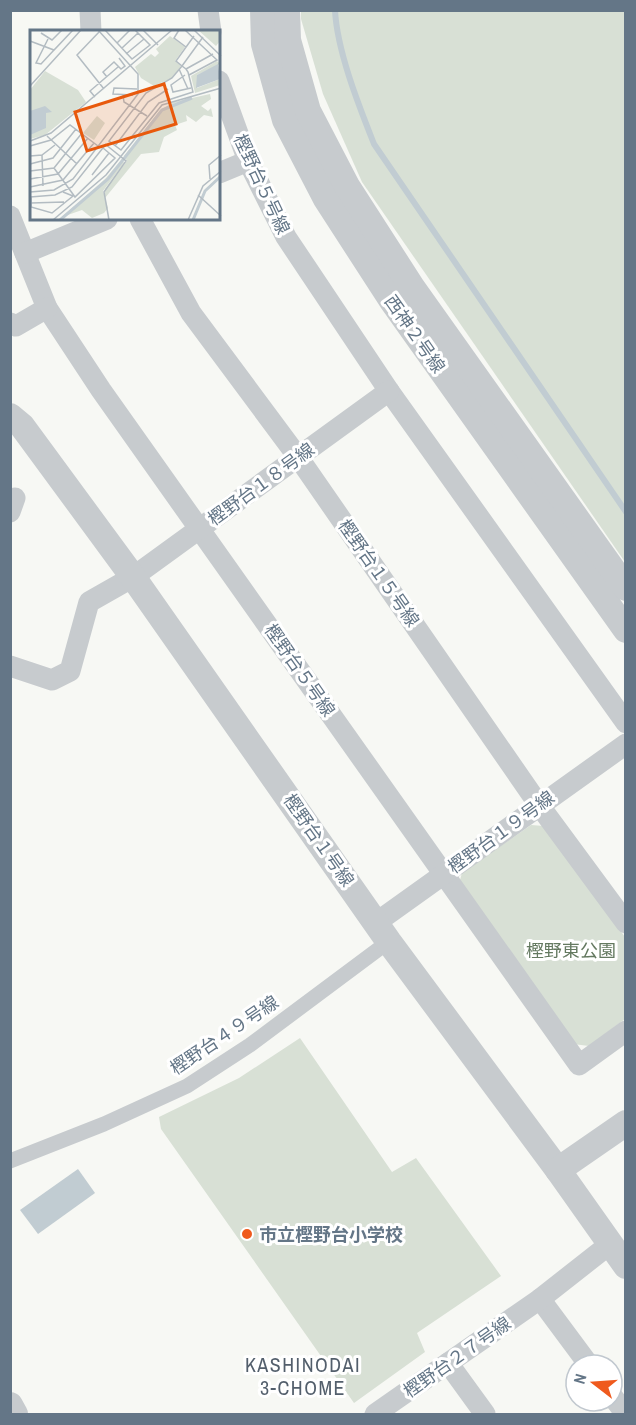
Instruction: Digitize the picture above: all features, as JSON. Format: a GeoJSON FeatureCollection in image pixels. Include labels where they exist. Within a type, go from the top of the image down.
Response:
{"type":"FeatureCollection","features":[{"type":"Feature","properties":{"kind":"street"},"geometry":{"type":"LineString","coordinates":[[90,10],[91,30]]}},
{"type":"Feature","properties":{"kind":"street"},"geometry":{"type":"LineString","coordinates":[[208,10],[211,30]]}},
{"type":"Feature","properties":{"kind":"street","name":"西神２号線"},"geometry":{"type":"LineString","coordinates":[[262,10],[264,44],[285,120],[326,199],[392,301],[626,630]]}},
{"type":"Feature","properties":{"kind":"street","name":"西神２号線"},"geometry":{"type":"LineString","coordinates":[[287,10],[288,40],[308,111],[347,186],[412,288],[626,588]]}},
{"type":"Feature","properties":{"kind":"street","name":"樫野台５号線"},"geometry":{"type":"LineString","coordinates":[[220,84],[248,161],[286,237],[389,391],[626,723]]}},
{"type":"Feature","properties":{"kind":"street"},"geometry":{"type":"LineString","coordinates":[[220,173],[248,161]]}},
{"type":"Feature","properties":{"kind":"street","name":"樫野台５号線"},"geometry":{"type":"LineString","coordinates":[[10,216],[47,308],[101,390],[579,1065],[626,1031]]}},
{"type":"Feature","properties":{"kind":"street"},"geometry":{"type":"LineString","coordinates":[[25,253],[105,220]]}},
{"type":"Feature","properties":{"kind":"street","name":"樫野台１５号線"},"geometry":{"type":"LineString","coordinates":[[141,220],[191,313],[298,457],[539,805],[626,923]]}},
{"type":"Feature","properties":{"kind":"street"},"geometry":{"type":"LineString","coordinates":[[10,323],[16,326],[47,308]]}},
{"type":"Feature","properties":{"kind":"street","name":"樫野台１８号線"},"geometry":{"type":"LineString","coordinates":[[10,666],[52,680],[70,671],[89,602],[133,577],[389,391]]}},
{"type":"Feature","properties":{"kind":"street","name":"樫野台１号線"},"geometry":{"type":"LineString","coordinates":[[10,416],[22,426],[133,577],[377,922],[626,1266]]}},
{"type":"Feature","properties":{"kind":"street","name":"樫野台１９号線"},"geometry":{"type":"LineString","coordinates":[[377,922],[626,744]]}},
{"type":"Feature","properties":{"kind":"street","name":"樫野台４９号線"},"geometry":{"type":"LineString","coordinates":[[10,1161],[104,1124],[186,1086],[250,1045],[380,948]]}},
{"type":"Feature","properties":{"kind":"street"},"geometry":{"type":"LineString","coordinates":[[558,1170],[623,1130]]}},
{"type":"Feature","properties":{"kind":"street","name":"樫野台２７号線"},"geometry":{"type":"LineString","coordinates":[[375,1414],[540,1299],[610,1244]]}},
{"type":"Feature","properties":{"kind":"street"},"geometry":{"type":"LineString","coordinates":[[540,1299],[580,1353]]}},
{"type":"Feature","properties":{"kind":"street"},"geometry":{"type":"LineString","coordinates":[[448,1363],[484,1414]]}},
{"type":"Feature","properties":{"kind":"street"},"geometry":{"type":"LineString","coordinates":[[10,1405],[15,1414]]}},
{"type":"Feature","properties":{"kind":"green space"},"geometry":{"type":"Polygon","coordinates":[[[301,11],[625,11],[625,562],[362,182],[323,94],[301,19],[301,11]]]}},
{"type":"Feature","properties":{"kind":"green space","name":"樫野東公園"},"geometry":{"type":"Polygon","coordinates":[[[531,825],[544,826],[625,937],[625,1019],[589,1046],[573,1044],[460,880],[462,873],[531,825]]]}},
{"type":"Feature","properties":{"kind":"green space"},"geometry":{"type":"Polygon","coordinates":[[[300,1038],[392,1172],[416,1158],[501,1276],[417,1333],[425,1352],[354,1403],[161,1129],[159,1117],[239,1078],[300,1038]]]}},
{"type":"Feature","properties":{"kind":"shaded area"},"geometry":{"type":"Polygon","coordinates":[[[78,1169],[95,1193],[38,1234],[20,1210],[78,1169]]]}},
{"type":"Feature","properties":{"kind":"waterway"},"geometry":{"type":"LineString","coordinates":[[335,10],[344,60],[374,144],[626,512]]}},
{"type":"Feature","properties":{"kind":"place","name":"市立樫野台小学校"},"geometry":{"type":"Point","coordinates":[247,1234]}},
{"type":"Feature","properties":{"kind":"district","name":"KASHINODAI 3-CHOME"},"geometry":{"type":"Point","coordinates":[303,1376]}}]}
